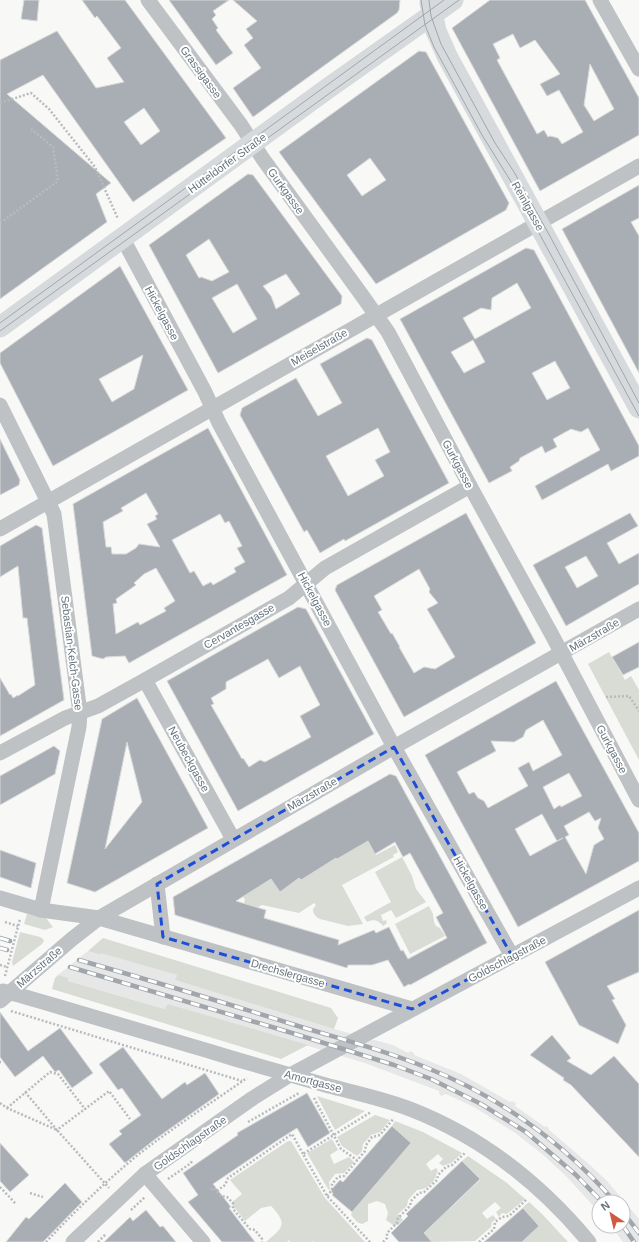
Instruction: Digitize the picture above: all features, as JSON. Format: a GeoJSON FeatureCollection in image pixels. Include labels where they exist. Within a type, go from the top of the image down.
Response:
{"type":"FeatureCollection","features":[{"type":"Feature","properties":{"kind":"main road","name":"Hütteldorfer Straße"},"geometry":{"type":"LineString","coordinates":[[0,327],[253,144],[431,8],[453,0]]}},
{"type":"Feature","properties":{"kind":"main road","name":"Reinlgasse"},"geometry":{"type":"LineString","coordinates":[[431,8],[436,31],[447,56],[639,408]]}},
{"type":"Feature","properties":{"kind":"street","name":"Grassigasse"},"geometry":{"type":"LineString","coordinates":[[148,0],[241,125],[253,144]]}},
{"type":"Feature","properties":{"kind":"street"},"geometry":{"type":"LineString","coordinates":[[600,0],[639,69]]}},
{"type":"Feature","properties":{"kind":"street","name":"Gurkgasse"},"geometry":{"type":"LineString","coordinates":[[253,144],[388,332],[639,800]]}},
{"type":"Feature","properties":{"kind":"street","name":"Meiselstraße"},"geometry":{"type":"LineString","coordinates":[[0,529],[376,314],[639,166]]}},
{"type":"Feature","properties":{"kind":"street","name":"Hickelgasse"},"geometry":{"type":"LineString","coordinates":[[123,239],[205,392],[223,430],[394,747],[512,956]]}},
{"type":"Feature","properties":{"kind":"street","name":"Sebastian-Kelch-Gasse"},"geometry":{"type":"LineString","coordinates":[[0,405],[54,514],[80,712],[41,910]]}},
{"type":"Feature","properties":{"kind":"street","name":"Cervantesgasse"},"geometry":{"type":"LineString","coordinates":[[0,753],[65,718],[98,706],[145,680],[289,598],[325,568],[470,486]]}},
{"type":"Feature","properties":{"kind":"street","name":"Märzstraße"},"geometry":{"type":"LineString","coordinates":[[4,997],[99,918],[233,839],[639,609]]}},
{"type":"Feature","properties":{"kind":"street","name":"Neubeckgasse"},"geometry":{"type":"LineString","coordinates":[[145,680],[233,839]]}},
{"type":"Feature","properties":{"kind":"street"},"geometry":{"type":"LineString","coordinates":[[157,884],[163,937]]}},
{"type":"Feature","properties":{"kind":"street","name":"Goldschlagstraße"},"geometry":{"type":"LineString","coordinates":[[73,1242],[145,1174],[253,1098],[300,1080],[319,1060],[639,888]]}},
{"type":"Feature","properties":{"kind":"street","name":"Drechslergasse"},"geometry":{"type":"LineString","coordinates":[[0,898],[41,910],[99,918],[412,1009]]}},
{"type":"Feature","properties":{"kind":"street","name":"Amortgasse"},"geometry":{"type":"LineString","coordinates":[[4,997],[300,1080],[388,1101],[404,1107],[435,1120],[477,1142],[512,1166],[539,1188],[589,1242]]}},
{"type":"Feature","properties":{"kind":"street"},"geometry":{"type":"LineString","coordinates":[[145,1174],[203,1242]]}},
{"type":"Feature","properties":{"kind":"path"},"geometry":{"type":"LineString","coordinates":[[0,103],[31,93],[49,109],[95,167],[118,219],[123,239]]}},
{"type":"Feature","properties":{"kind":"path"},"geometry":{"type":"LineString","coordinates":[[0,220],[3,221],[58,180],[53,147],[31,129]]}},
{"type":"Feature","properties":{"kind":"path"},"geometry":{"type":"LineString","coordinates":[[606,697],[630,696],[639,711]]}},
{"type":"Feature","properties":{"kind":"path"},"geometry":{"type":"LineString","coordinates":[[24,905],[7,967],[4,997],[242,1081]]}},
{"type":"Feature","properties":{"kind":"path"},"geometry":{"type":"LineString","coordinates":[[5,922],[18,926]]}},
{"type":"Feature","properties":{"kind":"path"},"geometry":{"type":"LineString","coordinates":[[0,965],[7,967]]}},
{"type":"Feature","properties":{"kind":"path"},"geometry":{"type":"LineString","coordinates":[[6,1108],[50,1072],[58,1074],[85,1109]]}},
{"type":"Feature","properties":{"kind":"path"},"geometry":{"type":"LineString","coordinates":[[245,1122],[251,1121],[300,1080],[341,1149],[357,1160]]}},
{"type":"Feature","properties":{"kind":"path"},"geometry":{"type":"LineString","coordinates":[[57,1130],[109,1091],[130,1119]]}},
{"type":"Feature","properties":{"kind":"path"},"geometry":{"type":"LineString","coordinates":[[24,1092],[119,1199]]}},
{"type":"Feature","properties":{"kind":"path"},"geometry":{"type":"LineString","coordinates":[[303,1154],[388,1101]]}},
{"type":"Feature","properties":{"kind":"path"},"geometry":{"type":"LineString","coordinates":[[0,1103],[6,1108],[57,1130]]}},
{"type":"Feature","properties":{"kind":"path"},"geometry":{"type":"LineString","coordinates":[[327,1196],[332,1190],[332,1184],[338,1177],[344,1176],[365,1151],[366,1145],[372,1137],[380,1135],[404,1107]]}},
{"type":"Feature","properties":{"kind":"path"},"geometry":{"type":"LineString","coordinates":[[217,1191],[225,1185],[228,1178],[292,1134],[327,1196],[370,1242]]}},
{"type":"Feature","properties":{"kind":"path"},"geometry":{"type":"LineString","coordinates":[[383,1242],[387,1238],[387,1233],[397,1223],[398,1218],[410,1206],[411,1201],[437,1180],[438,1174],[446,1167],[452,1166],[477,1142]]}},
{"type":"Feature","properties":{"kind":"path"},"geometry":{"type":"LineString","coordinates":[[126,1214],[191,1162],[193,1157]]}},
{"type":"Feature","properties":{"kind":"path"},"geometry":{"type":"LineString","coordinates":[[0,1187],[16,1204]]}},
{"type":"Feature","properties":{"kind":"path"},"geometry":{"type":"LineString","coordinates":[[211,1190],[214,1188],[221,1196],[227,1197],[232,1203],[233,1209],[250,1229],[255,1230],[262,1239],[262,1242]]}},
{"type":"Feature","properties":{"kind":"path"},"geometry":{"type":"LineString","coordinates":[[478,1242],[494,1229],[495,1222],[502,1217],[509,1216],[539,1188]]}},
{"type":"Feature","properties":{"kind":"path"},"geometry":{"type":"LineString","coordinates":[[30,1192],[43,1197]]}},
{"type":"Feature","properties":{"kind":"path"},"geometry":{"type":"LineString","coordinates":[[98,1242],[107,1233]]}},
{"type":"Feature","properties":{"kind":"highlighted area"},"geometry":{"type":"Polygon","coordinates":[[[394,747],[512,956],[412,1009],[163,937],[157,884],[394,747]]]}},
{"type":"Feature","properties":{"kind":"shaded area"},"geometry":{"type":"Polygon","coordinates":[[[609,652],[625,680],[631,676],[639,690],[639,760],[588,664],[609,652]]]}},
{"type":"Feature","properties":{"kind":"shaded area"},"geometry":{"type":"Polygon","coordinates":[[[364,833],[376,855],[395,845],[398,852],[393,855],[394,857],[342,885],[363,924],[348,926],[320,919],[314,912],[313,909],[316,905],[314,903],[299,913],[262,905],[258,907],[255,915],[241,911],[245,900],[240,891],[269,880],[364,833]]]}},
{"type":"Feature","properties":{"kind":"shaded area"},"geometry":{"type":"Polygon","coordinates":[[[402,857],[412,876],[416,889],[426,902],[396,918],[391,910],[381,915],[383,921],[386,920],[387,923],[383,926],[376,921],[367,922],[364,917],[391,902],[375,872],[402,857]]]}},
{"type":"Feature","properties":{"kind":"shaded area"},"geometry":{"type":"Polygon","coordinates":[[[429,906],[436,926],[440,928],[445,936],[410,954],[395,924],[429,906]]]}},
{"type":"Feature","properties":{"kind":"shaded area"},"geometry":{"type":"Polygon","coordinates":[[[27,914],[46,918],[53,927],[45,930],[24,924],[27,914]]]}},
{"type":"Feature","properties":{"kind":"shaded area"},"geometry":{"type":"Polygon","coordinates":[[[20,932],[40,937],[44,941],[13,966],[12,962],[20,932]]]}},
{"type":"Feature","properties":{"kind":"shaded area"},"geometry":{"type":"Polygon","coordinates":[[[103,938],[331,1008],[338,1018],[334,1029],[175,980],[177,975],[101,953],[100,955],[88,951],[103,938]]]}},
{"type":"Feature","properties":{"kind":"shaded area"},"geometry":{"type":"Polygon","coordinates":[[[88,951],[99,955],[100,952],[177,975],[175,980],[334,1029],[393,1045],[408,1053],[410,1051],[414,1053],[414,1055],[461,1074],[510,1102],[512,1101],[516,1103],[515,1106],[545,1127],[546,1126],[549,1128],[548,1129],[607,1181],[618,1194],[591,1194],[591,1203],[566,1176],[541,1153],[515,1133],[474,1107],[446,1094],[441,1096],[439,1091],[365,1063],[168,1004],[166,1009],[68,981],[68,978],[58,975],[88,951]]]}},
{"type":"Feature","properties":{"kind":"shaded area"},"geometry":{"type":"Polygon","coordinates":[[[58,975],[68,978],[68,981],[165,1009],[168,1004],[308,1045],[281,1059],[52,989],[55,978],[58,975]]]}},
{"type":"Feature","properties":{"kind":"shaded area"},"geometry":{"type":"Polygon","coordinates":[[[317,1096],[365,1111],[335,1130],[317,1096]]]}},
{"type":"Feature","properties":{"kind":"shaded area"},"geometry":{"type":"Polygon","coordinates":[[[375,1115],[390,1120],[380,1132],[371,1135],[363,1144],[362,1151],[357,1156],[342,1146],[337,1137],[375,1115]]]}},
{"type":"Feature","properties":{"kind":"shaded area"},"geometry":{"type":"Polygon","coordinates":[[[395,1121],[423,1132],[462,1153],[451,1163],[443,1166],[439,1163],[443,1159],[438,1154],[426,1164],[431,1171],[436,1168],[438,1171],[435,1178],[429,1186],[417,1190],[408,1200],[407,1206],[398,1214],[403,1220],[398,1225],[393,1225],[386,1220],[388,1213],[385,1204],[377,1201],[368,1204],[368,1221],[362,1224],[357,1222],[351,1215],[352,1212],[411,1143],[392,1126],[395,1121]]]}},
{"type":"Feature","properties":{"kind":"shaded area"},"geometry":{"type":"Polygon","coordinates":[[[332,1139],[338,1150],[330,1155],[334,1164],[349,1157],[354,1162],[344,1173],[335,1174],[329,1182],[330,1190],[307,1153],[332,1139]]]}},
{"type":"Feature","properties":{"kind":"shaded area"},"geometry":{"type":"Polygon","coordinates":[[[288,1141],[291,1141],[325,1198],[365,1242],[290,1242],[289,1240],[287,1242],[266,1242],[281,1226],[282,1222],[277,1212],[271,1206],[261,1208],[245,1221],[231,1203],[242,1194],[230,1180],[288,1141]]]}},
{"type":"Feature","properties":{"kind":"shaded area"},"geometry":{"type":"Polygon","coordinates":[[[468,1156],[507,1183],[525,1199],[507,1214],[502,1213],[499,1217],[496,1212],[501,1208],[495,1202],[482,1213],[487,1219],[493,1215],[496,1219],[492,1222],[491,1227],[475,1241],[426,1242],[429,1239],[424,1233],[480,1180],[462,1161],[468,1156]]]}},
{"type":"Feature","properties":{"kind":"shaded area"},"geometry":{"type":"Polygon","coordinates":[[[529,1202],[568,1242],[522,1242],[539,1226],[523,1207],[529,1202]]]}},
{"type":"Feature","properties":{"kind":"shaded area"},"geometry":{"type":"Polygon","coordinates":[[[631,1210],[639,1219],[639,1242],[623,1242],[617,1234],[631,1234],[631,1210]]]}},
{"type":"Feature","properties":{"kind":"building"},"geometry":{"type":"Polygon","coordinates":[[[24,0],[39,0],[37,21],[21,19],[24,0]]]}},
{"type":"Feature","properties":{"kind":"building"},"geometry":{"type":"Polygon","coordinates":[[[82,0],[125,0],[226,138],[133,202],[43,75],[7,94],[111,183],[96,194],[107,222],[0,299],[0,60],[57,31],[96,88],[124,82],[107,58],[121,48],[97,16],[95,18],[82,0]],[[144,108],[124,122],[141,145],[160,131],[144,108]]]}},
{"type":"Feature","properties":{"kind":"building"},"geometry":{"type":"Polygon","coordinates":[[[169,0],[229,0],[213,11],[216,15],[212,19],[218,28],[216,30],[233,53],[216,65],[169,0]]]}},
{"type":"Feature","properties":{"kind":"building"},"geometry":{"type":"Polygon","coordinates":[[[233,0],[400,0],[399,10],[397,13],[253,117],[233,88],[261,68],[244,45],[253,38],[246,29],[257,21],[233,0]]]}},
{"type":"Feature","properties":{"kind":"building"},"geometry":{"type":"Polygon","coordinates":[[[490,0],[585,0],[639,98],[639,135],[540,191],[452,28],[490,0]],[[513,34],[493,44],[500,58],[497,60],[537,134],[544,130],[548,137],[558,138],[562,144],[583,132],[559,90],[547,96],[540,84],[560,74],[535,40],[520,48],[513,34]],[[590,64],[584,105],[594,121],[614,109],[590,64]]]}},
{"type":"Feature","properties":{"kind":"building"},"geometry":{"type":"Polygon","coordinates":[[[419,51],[426,52],[509,203],[506,210],[376,284],[279,152],[419,51]],[[370,158],[347,175],[362,196],[386,180],[370,158]]]}},
{"type":"Feature","properties":{"kind":"building"},"geometry":{"type":"Polygon","coordinates":[[[248,174],[253,175],[342,296],[341,304],[218,373],[149,245],[248,174]],[[209,239],[186,255],[199,278],[201,277],[212,281],[229,272],[209,239]],[[286,274],[263,286],[271,296],[276,309],[300,294],[286,274]],[[237,284],[212,298],[233,333],[257,319],[237,284]]]}},
{"type":"Feature","properties":{"kind":"building"},"geometry":{"type":"Polygon","coordinates":[[[639,185],[639,218],[631,222],[639,236],[639,373],[562,229],[639,185]]]}},
{"type":"Feature","properties":{"kind":"building"},"geometry":{"type":"Polygon","coordinates":[[[526,248],[534,250],[639,446],[639,456],[611,471],[608,464],[542,500],[535,486],[600,450],[588,428],[581,432],[571,429],[553,439],[557,447],[545,453],[542,446],[520,458],[519,461],[510,467],[512,471],[489,483],[400,319],[526,248]],[[517,283],[492,298],[491,310],[481,308],[463,318],[475,339],[531,308],[517,283]],[[473,340],[451,352],[464,373],[485,362],[473,340]],[[555,361],[532,373],[547,400],[570,388],[555,361]]]}},
{"type":"Feature","properties":{"kind":"building"},"geometry":{"type":"Polygon","coordinates":[[[120,266],[188,390],[53,466],[0,363],[0,353],[120,266]],[[143,355],[99,379],[112,402],[134,389],[143,355]]]}},
{"type":"Feature","properties":{"kind":"building"},"geometry":{"type":"Polygon","coordinates":[[[367,338],[372,340],[449,483],[345,541],[344,539],[320,553],[307,530],[304,532],[240,415],[242,408],[296,378],[318,416],[342,403],[320,364],[367,338]],[[378,428],[326,456],[348,496],[384,476],[375,460],[390,452],[378,428]]]}},
{"type":"Feature","properties":{"kind":"building"},"geometry":{"type":"Polygon","coordinates":[[[208,428],[287,575],[129,663],[125,656],[106,657],[103,659],[92,656],[73,504],[208,428]],[[146,493],[121,508],[123,511],[103,522],[106,547],[111,547],[112,554],[126,554],[136,548],[139,544],[160,547],[147,524],[157,519],[155,516],[158,514],[146,493]],[[220,514],[172,540],[190,573],[194,571],[203,586],[211,582],[213,585],[236,572],[234,568],[245,562],[237,548],[242,546],[229,521],[225,523],[220,514]],[[156,568],[144,574],[134,583],[136,585],[116,599],[117,603],[113,604],[116,634],[138,622],[140,625],[166,611],[164,608],[175,601],[156,568]]]}},
{"type":"Feature","properties":{"kind":"building"},"geometry":{"type":"Polygon","coordinates":[[[0,439],[20,480],[19,485],[0,495],[0,439]]]}},
{"type":"Feature","properties":{"kind":"building"},"geometry":{"type":"Polygon","coordinates":[[[466,513],[536,643],[404,717],[335,590],[337,585],[466,513]],[[419,569],[374,596],[382,610],[378,612],[391,634],[392,633],[414,673],[424,667],[435,669],[455,657],[427,609],[438,603],[429,592],[430,589],[419,569]]]}},
{"type":"Feature","properties":{"kind":"building"},"geometry":{"type":"Polygon","coordinates":[[[630,513],[638,526],[607,543],[619,564],[639,553],[639,584],[566,626],[533,565],[630,513]],[[586,556],[565,567],[577,588],[598,576],[586,556]]]}},
{"type":"Feature","properties":{"kind":"building"},"geometry":{"type":"Polygon","coordinates":[[[36,525],[42,528],[64,700],[0,736],[0,678],[13,698],[35,685],[27,618],[23,618],[18,566],[0,577],[0,546],[36,525]]]}},
{"type":"Feature","properties":{"kind":"building"},"geometry":{"type":"Polygon","coordinates":[[[298,607],[306,609],[374,734],[238,811],[167,681],[298,607]],[[268,659],[226,682],[226,689],[211,698],[214,704],[211,705],[242,759],[243,758],[249,767],[260,760],[265,762],[311,737],[300,716],[320,705],[300,666],[279,678],[268,659]]]}},
{"type":"Feature","properties":{"kind":"building"},"geometry":{"type":"Polygon","coordinates":[[[639,642],[639,667],[623,675],[612,657],[639,642]]]}},
{"type":"Feature","properties":{"kind":"building"},"geometry":{"type":"Polygon","coordinates":[[[556,681],[639,833],[639,861],[518,927],[425,755],[556,681]],[[543,720],[526,730],[523,737],[514,742],[491,741],[496,751],[457,772],[469,794],[474,792],[478,798],[484,801],[488,808],[528,786],[518,768],[529,762],[533,771],[562,755],[543,720]],[[569,773],[543,787],[554,809],[582,796],[569,773]],[[589,812],[564,826],[569,835],[565,837],[586,874],[594,845],[604,839],[598,828],[601,818],[595,821],[589,812]],[[542,814],[515,829],[530,856],[563,838],[557,841],[542,814]]]}},
{"type":"Feature","properties":{"kind":"building"},"geometry":{"type":"Polygon","coordinates":[[[137,698],[208,828],[95,892],[67,883],[102,719],[137,698]],[[127,742],[105,849],[142,802],[127,742]]]}},
{"type":"Feature","properties":{"kind":"building"},"geometry":{"type":"Polygon","coordinates":[[[54,746],[60,751],[55,774],[0,805],[0,776],[54,746]]]}},
{"type":"Feature","properties":{"kind":"building"},"geometry":{"type":"Polygon","coordinates":[[[390,774],[396,776],[487,943],[404,987],[388,960],[372,965],[348,965],[347,968],[175,915],[173,897],[390,774]],[[368,841],[337,859],[336,858],[301,880],[299,878],[280,892],[271,879],[236,901],[266,910],[264,918],[339,940],[338,945],[374,930],[376,933],[389,927],[401,951],[403,950],[408,959],[447,938],[436,917],[443,913],[410,853],[403,857],[395,842],[375,854],[368,841]]]}},
{"type":"Feature","properties":{"kind":"building"},"geometry":{"type":"Polygon","coordinates":[[[0,850],[36,863],[31,888],[0,877],[0,850]]]}},
{"type":"Feature","properties":{"kind":"building"},"geometry":{"type":"Polygon","coordinates":[[[639,910],[639,972],[607,986],[615,999],[612,1000],[626,1025],[618,1044],[579,1025],[545,962],[639,910]]]}},
{"type":"Feature","properties":{"kind":"building"},"geometry":{"type":"Polygon","coordinates":[[[0,1012],[28,1051],[60,1028],[93,1073],[72,1088],[59,1070],[55,1072],[43,1056],[15,1077],[0,1057],[0,1012]]]}},
{"type":"Feature","properties":{"kind":"building"},"geometry":{"type":"Polygon","coordinates":[[[552,1035],[571,1058],[567,1061],[591,1075],[614,1056],[639,1084],[639,1157],[571,1085],[563,1080],[564,1078],[530,1055],[552,1035]]]}},
{"type":"Feature","properties":{"kind":"building"},"geometry":{"type":"Polygon","coordinates":[[[123,1047],[162,1099],[185,1082],[187,1085],[205,1073],[219,1094],[154,1140],[125,1163],[109,1144],[122,1134],[119,1131],[141,1115],[122,1088],[118,1090],[99,1064],[123,1047]]]}},
{"type":"Feature","properties":{"kind":"building"},"geometry":{"type":"Polygon","coordinates":[[[307,1093],[330,1133],[308,1147],[297,1128],[213,1184],[255,1242],[222,1242],[188,1202],[198,1195],[183,1173],[238,1135],[237,1133],[307,1093]]]}},
{"type":"Feature","properties":{"kind":"building"},"geometry":{"type":"Polygon","coordinates":[[[392,1126],[411,1143],[352,1212],[332,1195],[331,1190],[340,1180],[343,1182],[392,1126]]]}},
{"type":"Feature","properties":{"kind":"building"},"geometry":{"type":"Polygon","coordinates":[[[0,1143],[29,1175],[10,1192],[0,1181],[0,1143]]]}},
{"type":"Feature","properties":{"kind":"building"},"geometry":{"type":"Polygon","coordinates":[[[462,1161],[480,1179],[424,1233],[432,1242],[399,1242],[391,1233],[408,1216],[406,1214],[462,1161]]]}},
{"type":"Feature","properties":{"kind":"building"},"geometry":{"type":"Polygon","coordinates":[[[65,1183],[82,1202],[43,1242],[6,1242],[26,1217],[29,1219],[65,1183]]]}},
{"type":"Feature","properties":{"kind":"building"},"geometry":{"type":"Polygon","coordinates":[[[523,1208],[539,1226],[522,1242],[484,1242],[523,1208]]]}},
{"type":"Feature","properties":{"kind":"building"},"geometry":{"type":"Polygon","coordinates":[[[146,1210],[160,1227],[163,1226],[176,1242],[104,1242],[130,1217],[133,1221],[146,1210]]]}},
{"type":"Feature","properties":{"kind":"tram line"},"geometry":{"type":"LineString","coordinates":[[421,0],[425,25],[434,47],[482,135],[510,180],[639,416]]}},
{"type":"Feature","properties":{"kind":"tram line"},"geometry":{"type":"LineString","coordinates":[[429,0],[431,16],[441,44],[495,143],[514,172],[551,238],[639,403]]}},
{"type":"Feature","properties":{"kind":"tram line"},"geometry":{"type":"LineString","coordinates":[[0,323],[444,0]]}},
{"type":"Feature","properties":{"kind":"tram line"},"geometry":{"type":"LineString","coordinates":[[0,331],[459,0]]}},
{"type":"Feature","properties":{"kind":"railway"},"geometry":{"type":"LineString","coordinates":[[0,938],[10,941]]}},
{"type":"Feature","properties":{"kind":"railway"},"geometry":{"type":"LineString","coordinates":[[0,948],[7,950]]}},
{"type":"Feature","properties":{"kind":"railway"},"geometry":{"type":"LineString","coordinates":[[79,960],[378,1050],[425,1067],[478,1092],[528,1123],[574,1160],[608,1194]]}},
{"type":"Feature","properties":{"kind":"railway"},"geometry":{"type":"LineString","coordinates":[[70,967],[292,1033],[394,1065],[431,1079],[481,1104],[526,1132],[576,1175],[594,1194]]}},
{"type":"Feature","properties":{"kind":"railway"},"geometry":{"type":"LineString","coordinates":[[631,1222],[639,1233]]}},
{"type":"Feature","properties":{"kind":"railway"},"geometry":{"type":"LineString","coordinates":[[628,1234],[634,1242]]}}]}
